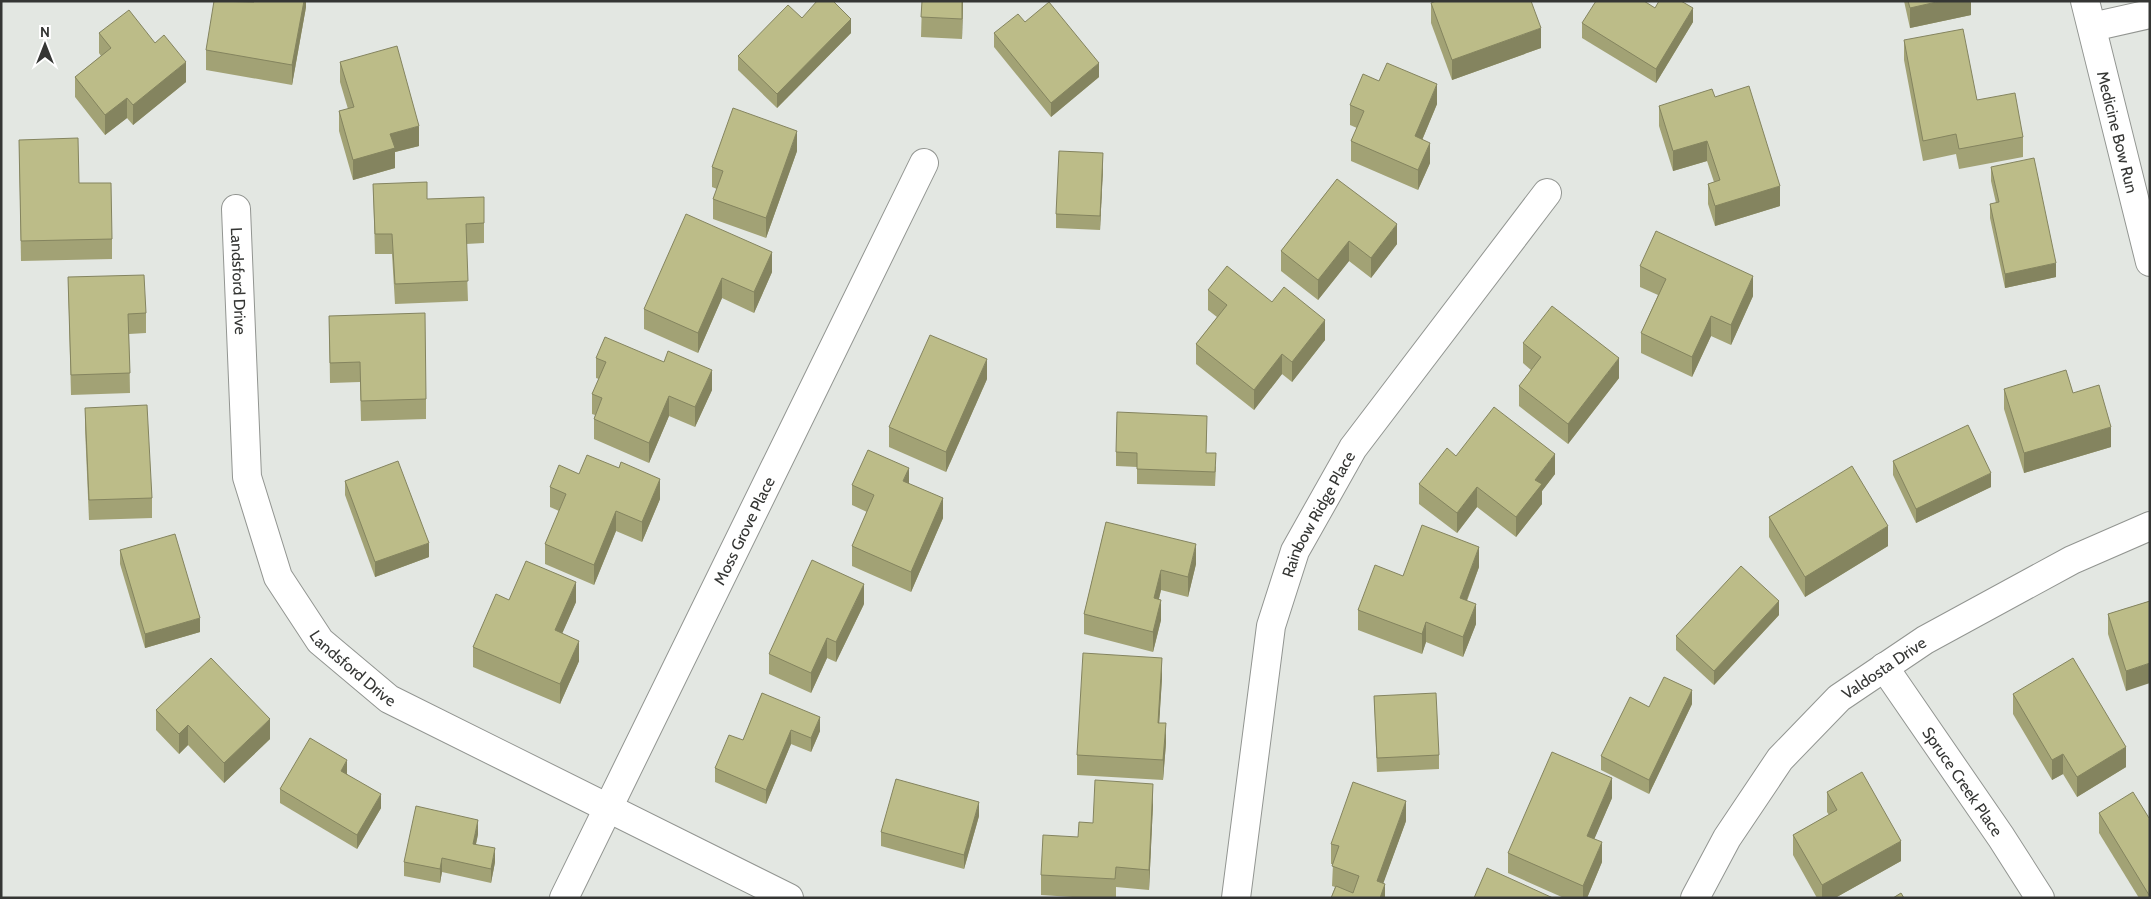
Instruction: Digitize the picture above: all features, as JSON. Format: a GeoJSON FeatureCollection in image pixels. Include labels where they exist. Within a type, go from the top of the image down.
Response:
{"type":"FeatureCollection","features":[{"type":"Feature","properties":{"kind":"street"},"geometry":{"type":"LineString","coordinates":[[2089,14],[2150,14]]}},
{"type":"Feature","properties":{"kind":"street","name":"Medicine Bow Run"},"geometry":{"type":"LineString","coordinates":[[2089,14],[2150,262]]}},
{"type":"Feature","properties":{"kind":"street","name":"Moss Grove Place"},"geometry":{"type":"LineString","coordinates":[[564,898],[924,164]]}},
{"type":"Feature","properties":{"kind":"street","name":"Rainbow Ridge Place"},"geometry":{"type":"LineString","coordinates":[[1236,898],[1271,626],[1295,551],[1353,448],[1547,193]]}},
{"type":"Feature","properties":{"kind":"street","name":"Landsford Drive"},"geometry":{"type":"LineString","coordinates":[[236,208],[246,477],[278,576],[320,641],[389,699],[788,898]]}},
{"type":"Feature","properties":{"kind":"street","name":"Valdosta Drive"},"geometry":{"type":"LineString","coordinates":[[1695,898],[1727,838],[1780,759],[1839,698],[1925,640],[2072,560],[2150,526]]}},
{"type":"Feature","properties":{"kind":"street","name":"Spruce Creek Place"},"geometry":{"type":"LineString","coordinates":[[1884,667],[2001,837],[2040,898]]}},
{"type":"Feature","properties":{"kind":"building"},"geometry":{"type":"Polygon","coordinates":[[[214,1],[304,1],[292,65],[206,50],[214,1]]]}},
{"type":"Feature","properties":{"kind":"building"},"geometry":{"type":"Polygon","coordinates":[[[817,1],[833,1],[851,19],[777,94],[738,56],[788,5],[802,18],[817,1]]]}},
{"type":"Feature","properties":{"kind":"building"},"geometry":{"type":"Polygon","coordinates":[[[922,1],[962,1],[962,19],[921,17],[922,1]]]}},
{"type":"Feature","properties":{"kind":"building"},"geometry":{"type":"Polygon","coordinates":[[[1436,1],[1531,1],[1541,28],[1452,60],[1431,3],[1436,1]]]}},
{"type":"Feature","properties":{"kind":"building"},"geometry":{"type":"Polygon","coordinates":[[[1596,1],[1644,1],[1655,8],[1659,1],[1681,1],[1693,8],[1656,69],[1582,23],[1596,1]]]}},
{"type":"Feature","properties":{"kind":"building"},"geometry":{"type":"Polygon","coordinates":[[[1908,1],[1941,1],[1910,8],[1908,1]]]}},
{"type":"Feature","properties":{"kind":"building"},"geometry":{"type":"Polygon","coordinates":[[[1049,2],[1099,63],[1051,103],[994,33],[1018,14],[1025,22],[1049,2]]]}},
{"type":"Feature","properties":{"kind":"building"},"geometry":{"type":"Polygon","coordinates":[[[129,10],[155,43],[164,35],[186,62],[133,105],[127,98],[105,115],[75,77],[111,48],[99,33],[129,10]]]}},
{"type":"Feature","properties":{"kind":"building"},"geometry":{"type":"Polygon","coordinates":[[[1963,29],[1977,100],[2015,93],[2023,137],[1959,149],[1956,134],[1923,141],[1904,40],[1963,29]]]}},
{"type":"Feature","properties":{"kind":"building"},"geometry":{"type":"Polygon","coordinates":[[[397,46],[419,126],[390,134],[395,148],[353,160],[339,111],[354,107],[340,62],[397,46]]]}},
{"type":"Feature","properties":{"kind":"building"},"geometry":{"type":"Polygon","coordinates":[[[1387,63],[1437,84],[1415,136],[1430,143],[1418,170],[1351,141],[1364,111],[1350,105],[1363,74],[1379,81],[1387,63]]]}},
{"type":"Feature","properties":{"kind":"building"},"geometry":{"type":"Polygon","coordinates":[[[1749,86],[1780,186],[1715,206],[1708,184],[1720,180],[1707,141],[1673,151],[1659,106],[1712,89],[1715,97],[1749,86]]]}},
{"type":"Feature","properties":{"kind":"building"},"geometry":{"type":"Polygon","coordinates":[[[733,108],[797,131],[766,218],[713,199],[723,171],[712,167],[733,108]]]}},
{"type":"Feature","properties":{"kind":"building"},"geometry":{"type":"Polygon","coordinates":[[[78,138],[79,183],[111,183],[112,239],[21,241],[19,140],[78,138]]]}},
{"type":"Feature","properties":{"kind":"building"},"geometry":{"type":"Polygon","coordinates":[[[1059,151],[1103,153],[1100,216],[1056,214],[1059,151]]]}},
{"type":"Feature","properties":{"kind":"building"},"geometry":{"type":"Polygon","coordinates":[[[2034,158],[2056,263],[2005,274],[1990,204],[1999,202],[1991,167],[2034,158]]]}},
{"type":"Feature","properties":{"kind":"building"},"geometry":{"type":"Polygon","coordinates":[[[1337,179],[1397,224],[1371,258],[1349,241],[1318,280],[1281,251],[1337,179]]]}},
{"type":"Feature","properties":{"kind":"building"},"geometry":{"type":"Polygon","coordinates":[[[427,182],[427,199],[484,197],[484,223],[466,224],[468,281],[395,284],[392,234],[375,234],[373,184],[427,182]]]}},
{"type":"Feature","properties":{"kind":"building"},"geometry":{"type":"Polygon","coordinates":[[[686,214],[772,252],[754,292],[722,278],[698,333],[644,309],[686,214]]]}},
{"type":"Feature","properties":{"kind":"building"},"geometry":{"type":"Polygon","coordinates":[[[1656,231],[1753,276],[1731,325],[1711,316],[1692,357],[1641,333],[1666,279],[1640,266],[1656,231]]]}},
{"type":"Feature","properties":{"kind":"building"},"geometry":{"type":"Polygon","coordinates":[[[1227,266],[1272,302],[1284,287],[1325,320],[1292,362],[1282,354],[1254,390],[1196,344],[1227,305],[1208,290],[1227,266]]]}},
{"type":"Feature","properties":{"kind":"building"},"geometry":{"type":"Polygon","coordinates":[[[144,275],[146,313],[128,314],[130,373],[71,375],[68,277],[144,275]]]}},
{"type":"Feature","properties":{"kind":"building"},"geometry":{"type":"Polygon","coordinates":[[[1552,306],[1619,358],[1568,424],[1519,386],[1541,357],[1523,343],[1552,306]]]}},
{"type":"Feature","properties":{"kind":"building"},"geometry":{"type":"Polygon","coordinates":[[[425,313],[426,399],[361,401],[360,362],[330,363],[329,316],[425,313]]]}},
{"type":"Feature","properties":{"kind":"building"},"geometry":{"type":"Polygon","coordinates":[[[930,335],[987,359],[946,452],[889,427],[930,335]]]}},
{"type":"Feature","properties":{"kind":"building"},"geometry":{"type":"Polygon","coordinates":[[[605,337],[664,362],[668,351],[712,370],[695,407],[669,396],[649,443],[594,419],[602,398],[592,394],[606,362],[596,358],[605,337]]]}},
{"type":"Feature","properties":{"kind":"building"},"geometry":{"type":"Polygon","coordinates":[[[2066,370],[2073,393],[2099,385],[2111,427],[2024,453],[2004,389],[2066,370]]]}},
{"type":"Feature","properties":{"kind":"building"},"geometry":{"type":"Polygon","coordinates":[[[147,405],[152,498],[89,500],[85,408],[147,405]]]}},
{"type":"Feature","properties":{"kind":"building"},"geometry":{"type":"Polygon","coordinates":[[[1494,407],[1555,454],[1535,480],[1542,484],[1516,517],[1477,487],[1457,513],[1419,484],[1447,448],[1456,456],[1494,407]]]}},
{"type":"Feature","properties":{"kind":"building"},"geometry":{"type":"Polygon","coordinates":[[[1117,412],[1207,416],[1206,453],[1216,453],[1215,472],[1137,469],[1137,453],[1116,452],[1117,412]]]}},
{"type":"Feature","properties":{"kind":"building"},"geometry":{"type":"Polygon","coordinates":[[[1968,425],[1991,473],[1916,509],[1893,461],[1968,425]]]}},
{"type":"Feature","properties":{"kind":"building"},"geometry":{"type":"Polygon","coordinates":[[[868,450],[909,468],[903,481],[943,498],[911,572],[852,546],[874,495],[852,485],[868,450]]]}},
{"type":"Feature","properties":{"kind":"building"},"geometry":{"type":"Polygon","coordinates":[[[587,455],[619,468],[621,462],[660,479],[642,522],[616,511],[594,565],[545,544],[566,494],[550,487],[559,465],[579,474],[587,455]]]}},
{"type":"Feature","properties":{"kind":"building"},"geometry":{"type":"Polygon","coordinates":[[[398,461],[429,543],[375,562],[345,481],[398,461]]]}},
{"type":"Feature","properties":{"kind":"building"},"geometry":{"type":"Polygon","coordinates":[[[1852,466],[1888,526],[1805,577],[1769,517],[1852,466]]]}},
{"type":"Feature","properties":{"kind":"building"},"geometry":{"type":"Polygon","coordinates":[[[1106,522],[1196,544],[1188,577],[1161,570],[1154,598],[1161,600],[1153,632],[1084,614],[1106,522]]]}},
{"type":"Feature","properties":{"kind":"building"},"geometry":{"type":"Polygon","coordinates":[[[1422,525],[1479,547],[1460,598],[1476,604],[1463,637],[1426,622],[1422,634],[1358,610],[1375,565],[1403,576],[1422,525]]]}},
{"type":"Feature","properties":{"kind":"building"},"geometry":{"type":"Polygon","coordinates":[[[175,534],[200,618],[145,634],[120,550],[175,534]]]}},
{"type":"Feature","properties":{"kind":"building"},"geometry":{"type":"Polygon","coordinates":[[[812,560],[864,584],[836,642],[827,638],[811,673],[769,654],[812,560]]]}},
{"type":"Feature","properties":{"kind":"building"},"geometry":{"type":"Polygon","coordinates":[[[526,561],[576,582],[555,630],[579,641],[560,684],[473,647],[496,594],[509,600],[526,561]]]}},
{"type":"Feature","properties":{"kind":"building"},"geometry":{"type":"Polygon","coordinates":[[[1741,566],[1779,601],[1714,671],[1676,636],[1741,566]]]}},
{"type":"Feature","properties":{"kind":"building"},"geometry":{"type":"Polygon","coordinates":[[[2150,601],[2150,663],[2126,671],[2108,614],[2150,601]]]}},
{"type":"Feature","properties":{"kind":"building"},"geometry":{"type":"Polygon","coordinates":[[[1083,653],[1162,658],[1158,723],[1166,723],[1163,760],[1077,755],[1083,653]]]}},
{"type":"Feature","properties":{"kind":"building"},"geometry":{"type":"Polygon","coordinates":[[[211,658],[270,719],[224,763],[188,725],[179,734],[156,710],[211,658]]]}},
{"type":"Feature","properties":{"kind":"building"},"geometry":{"type":"Polygon","coordinates":[[[2073,658],[2126,747],[2077,777],[2063,754],[2052,760],[2013,694],[2073,658]]]}},
{"type":"Feature","properties":{"kind":"building"},"geometry":{"type":"Polygon","coordinates":[[[1664,677],[1692,690],[1649,780],[1601,756],[1630,697],[1649,707],[1664,677]]]}},
{"type":"Feature","properties":{"kind":"building"},"geometry":{"type":"Polygon","coordinates":[[[762,693],[820,717],[811,738],[791,730],[766,790],[715,768],[729,735],[743,740],[762,693]]]}},
{"type":"Feature","properties":{"kind":"building"},"geometry":{"type":"Polygon","coordinates":[[[1436,693],[1439,755],[1377,758],[1374,696],[1436,693]]]}},
{"type":"Feature","properties":{"kind":"building"},"geometry":{"type":"Polygon","coordinates":[[[310,738],[347,760],[341,771],[381,794],[357,835],[280,789],[310,738]]]}},
{"type":"Feature","properties":{"kind":"building"},"geometry":{"type":"Polygon","coordinates":[[[1552,752],[1612,778],[1587,836],[1602,842],[1583,886],[1508,853],[1552,752]]]}},
{"type":"Feature","properties":{"kind":"building"},"geometry":{"type":"Polygon","coordinates":[[[1862,772],[1901,841],[1822,885],[1793,835],[1837,810],[1827,792],[1862,772]]]}},
{"type":"Feature","properties":{"kind":"building"},"geometry":{"type":"Polygon","coordinates":[[[896,779],[979,802],[964,855],[881,832],[896,779]]]}},
{"type":"Feature","properties":{"kind":"building"},"geometry":{"type":"Polygon","coordinates":[[[1095,780],[1153,784],[1149,870],[1116,867],[1115,879],[1041,875],[1043,835],[1078,837],[1079,822],[1093,823],[1095,780]]]}},
{"type":"Feature","properties":{"kind":"building"},"geometry":{"type":"Polygon","coordinates":[[[1353,782],[1406,801],[1377,881],[1385,884],[1380,898],[1331,898],[1336,886],[1353,893],[1359,876],[1332,866],[1339,846],[1331,844],[1353,782]]]}},
{"type":"Feature","properties":{"kind":"building"},"geometry":{"type":"Polygon","coordinates":[[[2133,792],[2150,817],[2149,895],[2099,813],[2133,792]]]}},
{"type":"Feature","properties":{"kind":"building"},"geometry":{"type":"Polygon","coordinates":[[[416,806],[478,820],[473,844],[495,848],[491,869],[442,858],[440,869],[404,862],[416,806]]]}},
{"type":"Feature","properties":{"kind":"building"},"geometry":{"type":"Polygon","coordinates":[[[1487,868],[1553,898],[1474,898],[1487,868]]]}},
{"type":"Feature","properties":{"kind":"building"},"geometry":{"type":"Polygon","coordinates":[[[1901,893],[1904,898],[1893,898],[1901,893]]]}}]}
